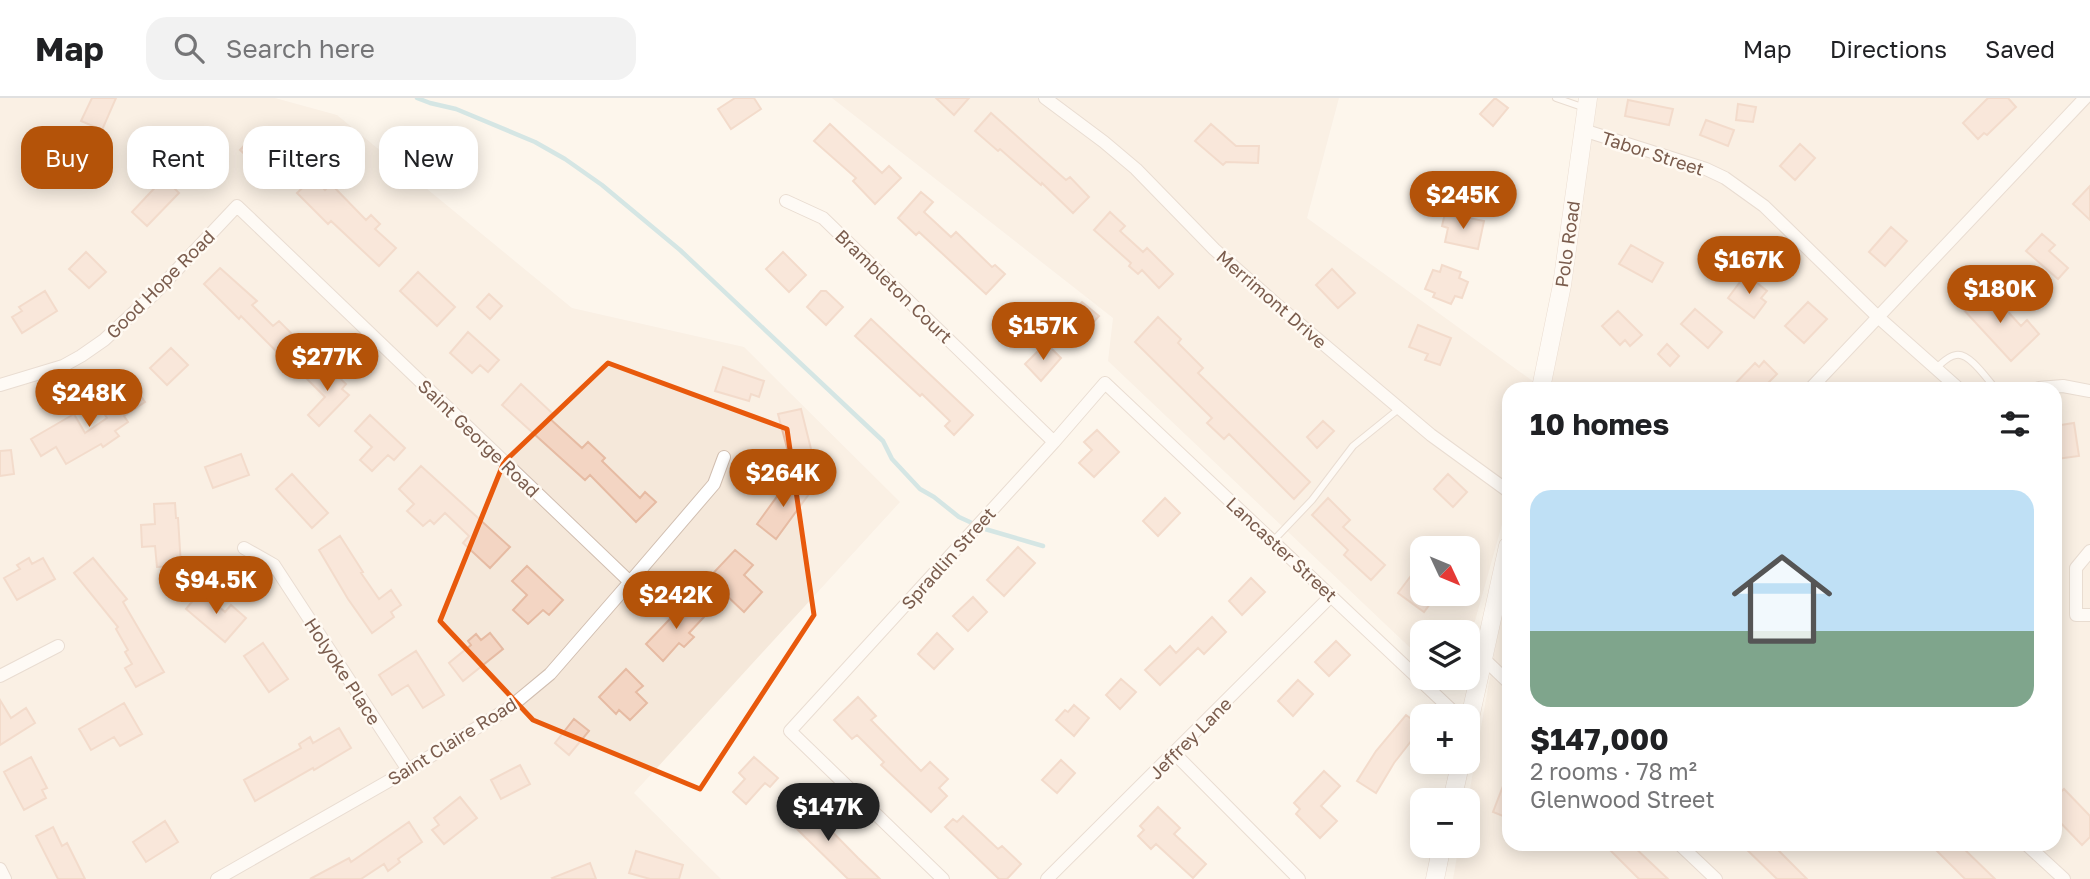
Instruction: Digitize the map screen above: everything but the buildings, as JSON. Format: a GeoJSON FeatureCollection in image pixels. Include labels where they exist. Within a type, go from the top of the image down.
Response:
{"type":"FeatureCollection","features":[{"type":"Feature","properties":{"kind":"main road","name":"Polo Road"},"geometry":{"type":"LineString","coordinates":[[1543,382],[1562,285],[1588,103]]}},
{"type":"Feature","properties":{"kind":"main road"},"geometry":{"type":"LineString","coordinates":[[1473,704],[1502,574]]}},
{"type":"Feature","properties":{"kind":"main road"},"geometry":{"type":"LineString","coordinates":[[1435,879],[1440,858]]}},
{"type":"Feature","properties":{"kind":"street","name":"Merrimont Drive"},"geometry":{"type":"LineString","coordinates":[[1045,98],[1136,169],[1214,249],[1276,304],[1431,435],[1502,487]]}},
{"type":"Feature","properties":{"kind":"street"},"geometry":{"type":"LineString","coordinates":[[1817,382],[2085,98]]}},
{"type":"Feature","properties":{"kind":"street","name":"Tabor Street"},"geometry":{"type":"LineString","coordinates":[[1583,130],[1706,169],[1725,178],[1765,206],[1878,317],[1950,382]]}},
{"type":"Feature","properties":{"kind":"street","name":"Brambleton Court"},"geometry":{"type":"LineString","coordinates":[[786,201],[823,218],[1054,442]]}},
{"type":"Feature","properties":{"kind":"street","name":"Good Hope Road"},"geometry":{"type":"LineString","coordinates":[[0,385],[63,366],[104,340],[155,293],[237,206]]}},
{"type":"Feature","properties":{"kind":"street","name":"Saint George Road"},"geometry":{"type":"LineString","coordinates":[[237,206],[630,582]]}},
{"type":"Feature","properties":{"kind":"street","name":"Spradlin Street"},"geometry":{"type":"LineString","coordinates":[[943,879],[790,731],[1105,383]]}},
{"type":"Feature","properties":{"kind":"street","name":"Lancaster Street"},"geometry":{"type":"LineString","coordinates":[[1105,383],[1445,704]]}},
{"type":"Feature","properties":{"kind":"street"},"geometry":{"type":"LineString","coordinates":[[2062,386],[2090,391]]}},
{"type":"Feature","properties":{"kind":"street","name":"Saint Claire Road"},"geometry":{"type":"LineString","coordinates":[[217,879],[408,770],[509,708],[550,674],[714,484],[724,457]]}},
{"type":"Feature","properties":{"kind":"street","name":"Holyoke Place"},"geometry":{"type":"LineString","coordinates":[[244,548],[275,565],[408,770]]}},
{"type":"Feature","properties":{"kind":"street"},"geometry":{"type":"LineString","coordinates":[[2090,551],[2076,568],[2076,615],[2090,615]]}},
{"type":"Feature","properties":{"kind":"street","name":"Jeffrey Lane"},"geometry":{"type":"LineString","coordinates":[[1047,879],[1331,596]]}},
{"type":"Feature","properties":{"kind":"street"},"geometry":{"type":"LineString","coordinates":[[0,676],[58,646]]}},
{"type":"Feature","properties":{"kind":"street"},"geometry":{"type":"LineString","coordinates":[[1484,659],[1502,676]]}},
{"type":"Feature","properties":{"kind":"street"},"geometry":{"type":"LineString","coordinates":[[1174,753],[1299,879]]}},
{"type":"Feature","properties":{"kind":"street"},"geometry":{"type":"LineString","coordinates":[[1686,851],[1716,879]]}},
{"type":"Feature","properties":{"kind":"street"},"geometry":{"type":"LineString","coordinates":[[2034,851],[2064,879]]}},
{"type":"Feature","properties":{"kind":"street"},"geometry":{"type":"LineString","coordinates":[[0,869],[5,879]]}},
{"type":"Feature","properties":{"kind":"lane"},"geometry":{"type":"LineString","coordinates":[[1556,98],[1588,103]]}},
{"type":"Feature","properties":{"kind":"lane"},"geometry":{"type":"LineString","coordinates":[[1934,369],[1947,358],[1956,354],[1964,355],[1990,382]]}},
{"type":"Feature","properties":{"kind":"lane"},"geometry":{"type":"LineString","coordinates":[[1273,541],[1312,500],[1353,446],[1399,408]]}},
{"type":"Feature","properties":{"kind":"highlighted area"},"geometry":{"type":"Polygon","coordinates":[[[608,363],[787,429],[814,615],[700,789],[533,720],[440,621],[504,462],[608,363]]]}},
{"type":"Feature","properties":{"kind":"shaded area"},"geometry":{"type":"Polygon","coordinates":[[[0,98],[275,98],[337,115],[350,126],[243,126],[243,189],[365,189],[365,138],[379,149],[379,189],[427,189],[572,308],[744,347],[900,502],[634,793],[721,879],[0,879],[0,98]]]}},
{"type":"Feature","properties":{"kind":"shaded area"},"geometry":{"type":"Polygon","coordinates":[[[832,98],[1339,98],[1307,218],[1534,382],[1502,382],[1502,524],[1480,603],[1480,536],[1410,536],[1410,606],[1479,606],[1475,620],[1410,620],[1410,648],[1108,361],[1113,318],[832,98]]]}},
{"type":"Feature","properties":{"kind":"shaded area"},"geometry":{"type":"Polygon","coordinates":[[[1596,98],[2090,98],[2090,879],[1453,879],[1457,858],[1480,858],[1480,788],[1470,788],[1473,774],[1480,774],[1480,733],[1502,610],[1502,851],[2062,851],[2062,382],[1544,382],[1596,98]]]}},
{"type":"Feature","properties":{"kind":"waterway"},"geometry":{"type":"LineString","coordinates":[[417,98],[456,109],[535,142],[602,185],[680,250],[883,441],[892,459],[920,489],[959,517],[985,529],[1043,546]]}}]}
